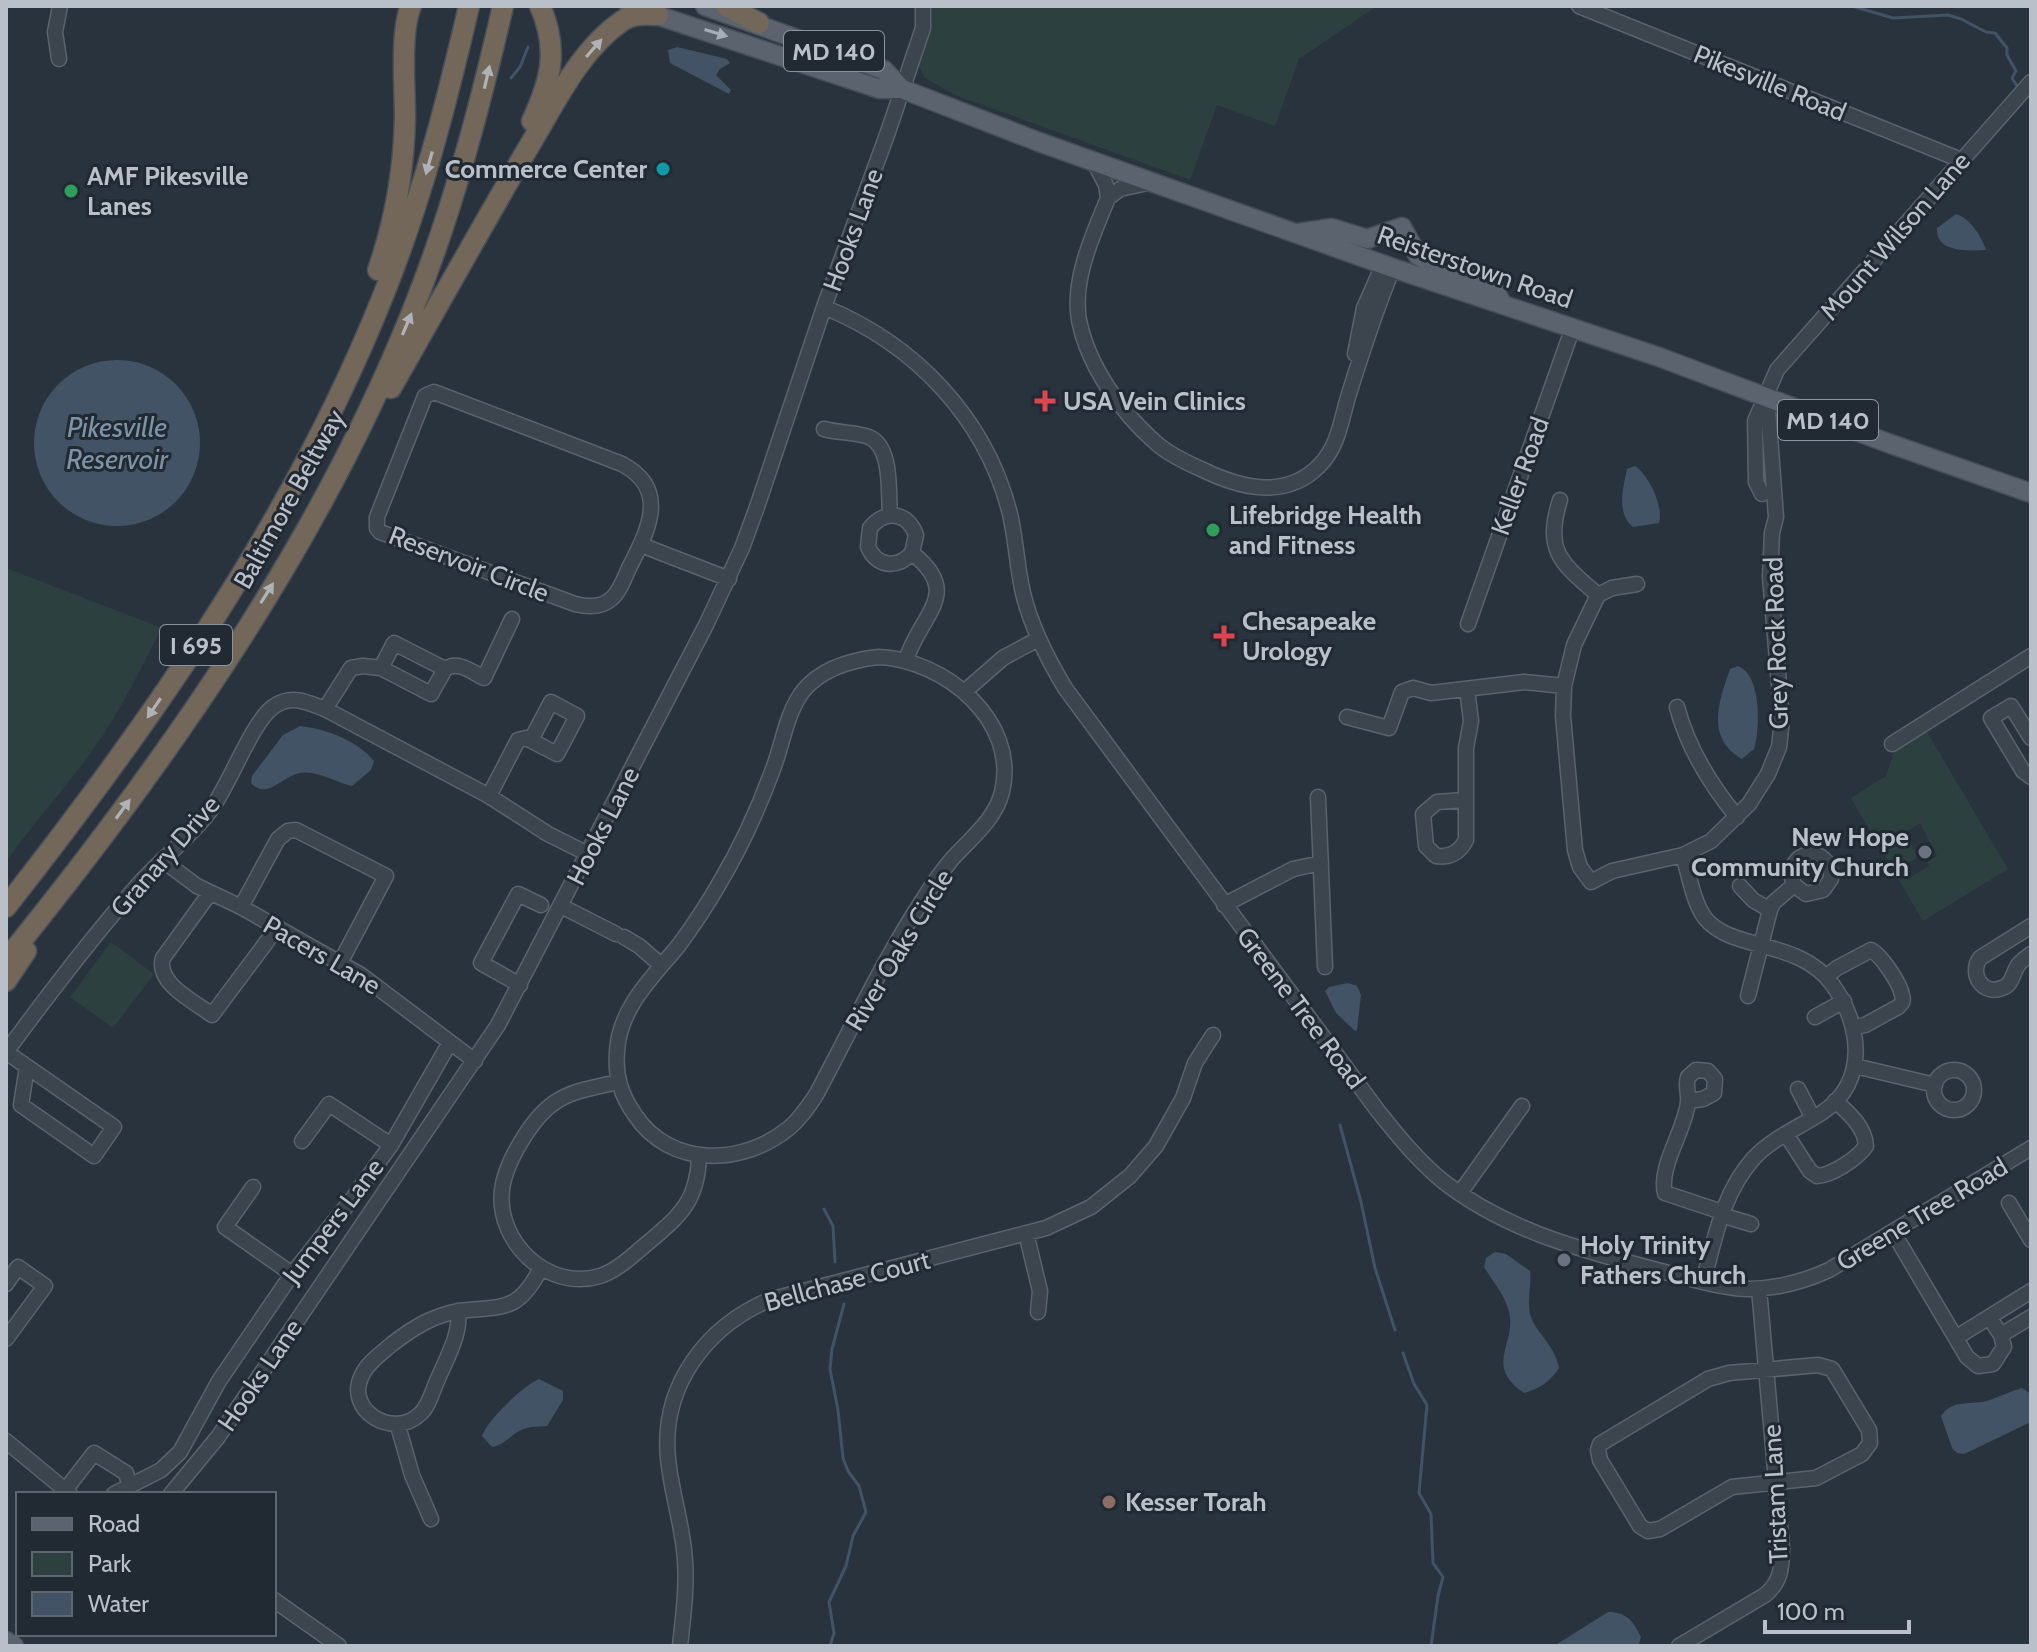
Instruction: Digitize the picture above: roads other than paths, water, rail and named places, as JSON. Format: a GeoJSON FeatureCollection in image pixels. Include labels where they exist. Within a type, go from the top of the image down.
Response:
{"type":"FeatureCollection","features":[{"type":"Feature","properties":{"kind":"highway"},"geometry":{"type":"LineString","coordinates":[[392,6],[405,55]]}},
{"type":"Feature","properties":{"kind":"highway"},"geometry":{"type":"LineString","coordinates":[[325,426],[394,219],[403,149],[405,55],[411,6]]}},
{"type":"Feature","properties":{"kind":"highway","name":"Baltimore Beltway"},"geometry":{"type":"LineString","coordinates":[[6,907],[147,718],[199,640],[325,426],[383,296],[423,187],[469,6]]}},
{"type":"Feature","properties":{"kind":"highway","name":"Baltimore Beltway"},"geometry":{"type":"LineString","coordinates":[[6,960],[124,809],[225,661],[307,528],[351,446],[412,312],[452,202],[479,110],[503,6]]}},
{"type":"Feature","properties":{"kind":"highway"},"geometry":{"type":"LineString","coordinates":[[478,232],[549,82],[551,46],[540,6]]}},
{"type":"Feature","properties":{"kind":"highway"},"geometry":{"type":"LineString","coordinates":[[726,6],[759,23]]}},
{"type":"Feature","properties":{"kind":"highway"},"geometry":{"type":"LineString","coordinates":[[351,446],[388,394],[478,232],[589,53],[624,19],[658,15]]}},
{"type":"Feature","properties":{"kind":"highway"},"geometry":{"type":"LineString","coordinates":[[6,897],[49,852]]}},
{"type":"Feature","properties":{"kind":"highway"},"geometry":{"type":"LineString","coordinates":[[6,981],[77,872]]}},
{"type":"Feature","properties":{"kind":"main road","name":"Reisterstown Road"},"geometry":{"type":"LineString","coordinates":[[629,6],[880,89],[902,89],[1094,162],[1388,266],[1573,327],[2031,493]]}},
{"type":"Feature","properties":{"kind":"main road","name":"Reisterstown Road"},"geometry":{"type":"LineString","coordinates":[[705,6],[884,70],[902,89]]}},
{"type":"Feature","properties":{"kind":"main road"},"geometry":{"type":"LineString","coordinates":[[1297,233],[1332,228],[1367,239],[1402,227],[1418,256],[1493,287],[1503,305]]}},
{"type":"Feature","properties":{"kind":"street"},"geometry":{"type":"LineString","coordinates":[[59,59],[55,32],[60,6]]}},
{"type":"Feature","properties":{"kind":"street","name":"Hooks Lane"},"geometry":{"type":"LineString","coordinates":[[173,1492],[218,1437],[475,1061],[520,985],[729,579],[757,507],[923,28],[923,6]]}},
{"type":"Feature","properties":{"kind":"street","name":"Pikesville Road"},"geometry":{"type":"LineString","coordinates":[[1579,6],[1961,160]]}},
{"type":"Feature","properties":{"kind":"street","name":"Mount Wilson Lane"},"geometry":{"type":"LineString","coordinates":[[1767,396],[1777,370],[2031,82]]}},
{"type":"Feature","properties":{"kind":"street"},"geometry":{"type":"LineString","coordinates":[[1094,162],[1106,185],[1108,198],[1082,272],[1077,296],[1086,343],[1106,383],[1131,418],[1157,444],[1192,465],[1246,487],[1275,487],[1292,483],[1310,473],[1330,452],[1388,266]]}},
{"type":"Feature","properties":{"kind":"street"},"geometry":{"type":"LineString","coordinates":[[1108,198],[1120,189],[1153,182]]}},
{"type":"Feature","properties":{"kind":"street","name":"Greene Tree Road"},"geometry":{"type":"LineString","coordinates":[[824,307],[872,330],[920,364],[949,395],[973,429],[1005,495],[1024,595],[1038,639],[1073,699],[1395,1132],[1424,1165],[1460,1193],[1506,1221],[1554,1241],[1703,1282],[1759,1289],[1814,1277],[2031,1148]]}},
{"type":"Feature","properties":{"kind":"street","name":"Keller Road"},"geometry":{"type":"LineString","coordinates":[[1468,624],[1573,327]]}},
{"type":"Feature","properties":{"kind":"street","name":"Reservoir Circle"},"geometry":{"type":"LineString","coordinates":[[434,392],[634,470],[646,483],[652,499],[641,545],[611,599],[588,607],[384,534],[376,523],[425,396],[434,392]]}},
{"type":"Feature","properties":{"kind":"street","name":"Grey Rock Road"},"geometry":{"type":"LineString","coordinates":[[1762,494],[1756,482],[1755,421],[1767,396]]}},
{"type":"Feature","properties":{"kind":"street","name":"Grey Rock Road"},"geometry":{"type":"LineString","coordinates":[[1564,686],[1563,716],[1575,850],[1580,867],[1591,882],[1612,871],[1683,855],[1720,834],[1737,817],[1768,774],[1779,747],[1782,720],[1770,577],[1776,517],[1767,396]]}},
{"type":"Feature","properties":{"kind":"street","name":"Grey Rock Road"},"geometry":{"type":"LineString","coordinates":[[1755,421],[1762,494],[1772,533]]}},
{"type":"Feature","properties":{"kind":"street"},"geometry":{"type":"LineString","coordinates":[[824,429],[864,436],[876,442],[885,458],[890,515]]}},
{"type":"Feature","properties":{"kind":"street"},"geometry":{"type":"LineString","coordinates":[[1560,500],[1552,534],[1556,551],[1566,568],[1598,595]]}},
{"type":"Feature","properties":{"kind":"street"},"geometry":{"type":"LineString","coordinates":[[900,516],[912,526],[916,541],[912,553],[906,560],[892,565],[877,560],[870,553],[867,541],[870,528],[880,518],[900,516]]}},
{"type":"Feature","properties":{"kind":"street"},"geometry":{"type":"LineString","coordinates":[[641,545],[729,579]]}},
{"type":"Feature","properties":{"kind":"street"},"geometry":{"type":"LineString","coordinates":[[906,660],[938,592],[936,578],[930,569],[912,553]]}},
{"type":"Feature","properties":{"kind":"street"},"geometry":{"type":"LineString","coordinates":[[1347,717],[1389,728],[1399,698],[1407,689],[1413,688],[1431,693],[1524,682],[1564,686],[1574,645],[1598,595],[1621,585],[1637,584]]}},
{"type":"Feature","properties":{"kind":"street"},"geometry":{"type":"LineString","coordinates":[[325,709],[351,668],[381,668],[431,694],[445,669],[454,665],[484,678],[512,619]]}},
{"type":"Feature","properties":{"kind":"street"},"geometry":{"type":"LineString","coordinates":[[964,692],[1003,658],[1038,639]]}},
{"type":"Feature","properties":{"kind":"street"},"geometry":{"type":"LineString","coordinates":[[381,668],[394,643],[445,669]]}},
{"type":"Feature","properties":{"kind":"street"},"geometry":{"type":"LineString","coordinates":[[1892,744],[2031,656]]}},
{"type":"Feature","properties":{"kind":"street","name":"River Oaks Circle"},"geometry":{"type":"LineString","coordinates":[[879,657],[906,660],[964,692],[988,718],[1002,751],[1003,788],[994,812],[921,901],[816,1095],[798,1120],[775,1138],[752,1150],[725,1156],[677,1150],[647,1130],[626,1101],[618,1082],[617,1050],[621,1026],[627,1011],[696,920],[748,833],[776,763],[790,713],[805,688],[833,667],[879,657]]}},
{"type":"Feature","properties":{"kind":"street"},"geometry":{"type":"LineString","coordinates":[[1465,800],[1466,748],[1471,721],[1467,689]]}},
{"type":"Feature","properties":{"kind":"street","name":"Granary Drive"},"geometry":{"type":"LineString","coordinates":[[6,1052],[103,926],[212,809],[268,711],[280,703],[292,699],[325,709],[489,796],[548,834],[588,854]]}},
{"type":"Feature","properties":{"kind":"street"},"geometry":{"type":"LineString","coordinates":[[2031,738],[2011,706],[1991,718],[2023,771],[2031,777]]}},
{"type":"Feature","properties":{"kind":"street"},"geometry":{"type":"LineString","coordinates":[[1677,707],[1684,732],[1703,771],[1737,817]]}},
{"type":"Feature","properties":{"kind":"street"},"geometry":{"type":"LineString","coordinates":[[489,796],[518,740],[522,737],[531,740]]}},
{"type":"Feature","properties":{"kind":"street"},"geometry":{"type":"LineString","coordinates":[[1318,797],[1325,967]]}},
{"type":"Feature","properties":{"kind":"street"},"geometry":{"type":"LineString","coordinates":[[241,907],[278,839],[288,831],[296,830],[386,876],[340,963]]}},
{"type":"Feature","properties":{"kind":"street"},"geometry":{"type":"LineString","coordinates":[[1683,855],[1705,918],[1725,933],[1805,959],[1826,977],[1844,1001],[1854,1027],[1855,1066],[1849,1082],[1835,1101],[1753,1159],[1734,1185],[1722,1214],[1703,1282]]}},
{"type":"Feature","properties":{"kind":"street","name":"Pacers Lane"},"geometry":{"type":"LineString","coordinates":[[162,860],[197,886],[241,907],[382,988],[449,1044],[475,1061]]}},
{"type":"Feature","properties":{"kind":"street"},"geometry":{"type":"LineString","coordinates":[[1224,905],[1293,869],[1321,863]]}},
{"type":"Feature","properties":{"kind":"street"},"geometry":{"type":"LineString","coordinates":[[1748,996],[1770,910],[1773,903],[1794,885]]}},
{"type":"Feature","properties":{"kind":"street"},"geometry":{"type":"LineString","coordinates":[[1740,886],[1753,900],[1770,910]]}},
{"type":"Feature","properties":{"kind":"street"},"geometry":{"type":"LineString","coordinates":[[210,893],[161,965],[165,979],[212,1015],[277,928]]}},
{"type":"Feature","properties":{"kind":"street"},"geometry":{"type":"LineString","coordinates":[[520,985],[481,963],[518,894],[541,905]]}},
{"type":"Feature","properties":{"kind":"street"},"geometry":{"type":"LineString","coordinates":[[561,906],[639,946],[661,965]]}},
{"type":"Feature","properties":{"kind":"street"},"geometry":{"type":"LineString","coordinates":[[2031,926],[1980,958],[1975,964],[1978,980],[1987,989],[2001,989],[2007,986],[2017,966],[2031,954]]}},
{"type":"Feature","properties":{"kind":"street"},"geometry":{"type":"LineString","coordinates":[[1826,977],[1871,950],[1880,955],[1902,994],[1902,1003],[1898,1007],[1865,1025],[1854,1027]]}},
{"type":"Feature","properties":{"kind":"street"},"geometry":{"type":"LineString","coordinates":[[1815,1017],[1844,1001]]}},
{"type":"Feature","properties":{"kind":"street","name":"Bellchase Court"},"geometry":{"type":"LineString","coordinates":[[680,1646],[685,1562],[668,1462],[667,1430],[680,1383],[698,1352],[723,1326],[769,1300],[1046,1228],[1091,1207],[1130,1176],[1156,1146],[1174,1117],[1195,1063],[1213,1035]]}},
{"type":"Feature","properties":{"kind":"street","name":"Jumpers Lane"},"geometry":{"type":"LineString","coordinates":[[119,1492],[161,1470],[180,1452],[219,1381],[292,1274],[391,1145],[449,1044]]}},
{"type":"Feature","properties":{"kind":"street"},"geometry":{"type":"LineString","coordinates":[[6,1052],[114,1127],[94,1156],[21,1105],[27,1067]]}},
{"type":"Feature","properties":{"kind":"street"},"geometry":{"type":"LineString","coordinates":[[1855,1066],[1935,1085]]}},
{"type":"Feature","properties":{"kind":"street"},"geometry":{"type":"LineString","coordinates":[[618,1082],[580,1092],[552,1104],[538,1118],[507,1169],[501,1193],[502,1209],[509,1233],[523,1253],[541,1268],[565,1278],[588,1278],[609,1272],[668,1225],[686,1206],[697,1184],[699,1155]]}},
{"type":"Feature","properties":{"kind":"street"},"geometry":{"type":"LineString","coordinates":[[1798,1089],[1813,1118]]}},
{"type":"Feature","properties":{"kind":"street"},"geometry":{"type":"LineString","coordinates":[[1688,1101],[1669,1163],[1665,1193],[1751,1224]]}},
{"type":"Feature","properties":{"kind":"street"},"geometry":{"type":"LineString","coordinates":[[1786,1134],[1810,1171],[1817,1176],[1824,1176],[1860,1154],[1866,1146],[1865,1137],[1854,1119],[1835,1101]]}},
{"type":"Feature","properties":{"kind":"street"},"geometry":{"type":"LineString","coordinates":[[302,1141],[329,1104],[391,1145]]}},
{"type":"Feature","properties":{"kind":"street"},"geometry":{"type":"LineString","coordinates":[[1460,1193],[1522,1106]]}},
{"type":"Feature","properties":{"kind":"street"},"geometry":{"type":"LineString","coordinates":[[253,1187],[225,1227],[292,1274]]}},
{"type":"Feature","properties":{"kind":"street"},"geometry":{"type":"LineString","coordinates":[[2009,1203],[2031,1240]]}},
{"type":"Feature","properties":{"kind":"street"},"geometry":{"type":"LineString","coordinates":[[1893,1232],[1972,1363],[1986,1367],[2002,1354],[2004,1342],[1989,1317]]}},
{"type":"Feature","properties":{"kind":"street"},"geometry":{"type":"LineString","coordinates":[[1026,1233],[1040,1291],[1038,1312]]}},
{"type":"Feature","properties":{"kind":"street"},"geometry":{"type":"LineString","coordinates":[[6,1284],[18,1267],[45,1286],[6,1339]]}},
{"type":"Feature","properties":{"kind":"street"},"geometry":{"type":"LineString","coordinates":[[458,1311],[458,1330],[427,1405],[417,1417],[398,1426],[378,1421],[366,1411],[359,1392],[360,1378],[372,1361],[408,1331],[438,1316],[458,1311],[510,1305],[525,1295],[541,1268]]}},
{"type":"Feature","properties":{"kind":"street","name":"Tristam Lane"},"geometry":{"type":"LineString","coordinates":[[1679,1646],[1765,1595],[1781,1574],[1782,1548],[1759,1289]]}},
{"type":"Feature","properties":{"kind":"street"},"geometry":{"type":"LineString","coordinates":[[1957,1337],[2031,1291]]}},
{"type":"Feature","properties":{"kind":"street"},"geometry":{"type":"LineString","coordinates":[[2001,1335],[2031,1317]]}},
{"type":"Feature","properties":{"kind":"street"},"geometry":{"type":"LineString","coordinates":[[1818,1365],[1832,1369],[1870,1436],[1870,1443],[1862,1454],[1825,1475],[1732,1487],[1660,1529],[1648,1531],[1640,1526],[1598,1454],[1600,1444],[1718,1375],[1766,1370],[1818,1365]]}},
{"type":"Feature","properties":{"kind":"street"},"geometry":{"type":"LineString","coordinates":[[398,1426],[412,1475],[431,1519]]}},
{"type":"Feature","properties":{"kind":"street"},"geometry":{"type":"LineString","coordinates":[[6,1441],[68,1491],[94,1453],[126,1473],[130,1488]]}},
{"type":"Feature","properties":{"kind":"street"},"geometry":{"type":"LineString","coordinates":[[276,1601],[339,1646]]}},
{"type":"Feature","properties":{"kind":"water"},"geometry":{"type":"Polygon","coordinates":[[[677,47],[727,59],[730,63],[716,75],[731,90],[729,94],[670,63],[668,50],[677,47]]]}},
{"type":"Feature","properties":{"kind":"water"},"geometry":{"type":"Polygon","coordinates":[[[1956,214],[1975,229],[1986,250],[1954,249],[1941,242],[1937,228],[1956,214]]]}},
{"type":"Feature","properties":{"kind":"water","name":"Pikesville Reservoir"},"geometry":{"type":"Polygon","coordinates":[[[117,360],[149,366],[176,384],[194,411],[200,443],[194,475],[176,502],[149,520],[117,526],[85,520],[58,502],[40,475],[34,443],[40,411],[58,384],[85,366],[117,360]]]}},
{"type":"Feature","properties":{"kind":"water"},"geometry":{"type":"Polygon","coordinates":[[[1635,466],[1654,492],[1659,523],[1633,527],[1624,515],[1622,500],[1627,469],[1635,466]]]}},
{"type":"Feature","properties":{"kind":"water"},"geometry":{"type":"Polygon","coordinates":[[[1738,666],[1746,671],[1751,680],[1758,716],[1754,749],[1742,759],[1723,741],[1718,718],[1730,669],[1738,666]]]}},
{"type":"Feature","properties":{"kind":"water"},"geometry":{"type":"Polygon","coordinates":[[[300,726],[350,741],[374,761],[371,770],[352,786],[317,774],[303,773],[267,789],[251,783],[252,776],[283,735],[300,726]]]}},
{"type":"Feature","properties":{"kind":"water"},"geometry":{"type":"Polygon","coordinates":[[[1348,983],[1357,986],[1361,995],[1355,1031],[1336,1013],[1325,991],[1329,987],[1348,983]]]}},
{"type":"Feature","properties":{"kind":"water"},"geometry":{"type":"Polygon","coordinates":[[[1495,1252],[1506,1254],[1530,1271],[1531,1317],[1554,1353],[1559,1368],[1544,1384],[1524,1393],[1512,1383],[1503,1364],[1509,1334],[1509,1312],[1502,1294],[1484,1267],[1486,1258],[1495,1252]]]}},
{"type":"Feature","properties":{"kind":"water"},"geometry":{"type":"Polygon","coordinates":[[[539,1379],[563,1391],[563,1400],[547,1426],[522,1430],[492,1447],[482,1436],[485,1429],[524,1388],[539,1379]]]}},
{"type":"Feature","properties":{"kind":"water"},"geometry":{"type":"Polygon","coordinates":[[[2022,1388],[2031,1394],[2031,1422],[1964,1454],[1952,1448],[1941,1416],[1946,1410],[1957,1405],[1990,1400],[2022,1388]]]}},
{"type":"Feature","properties":{"kind":"water"},"geometry":{"type":"Polygon","coordinates":[[[1608,1612],[1629,1618],[1641,1637],[1639,1644],[1554,1646],[1608,1612]]]}},
{"type":"Feature","properties":{"kind":"waterway"},"geometry":{"type":"LineString","coordinates":[[1852,6],[1893,18],[1948,15],[1995,33],[2007,48],[2007,55],[2016,71],[2012,78],[2017,86]]}},
{"type":"Feature","properties":{"kind":"waterway"},"geometry":{"type":"LineString","coordinates":[[511,78],[520,67],[528,47]]}},
{"type":"Feature","properties":{"kind":"waterway"},"geometry":{"type":"LineString","coordinates":[[1340,1125],[1375,1268],[1395,1330]]}},
{"type":"Feature","properties":{"kind":"waterway"},"geometry":{"type":"LineString","coordinates":[[824,1209],[833,1226],[835,1262]]}},
{"type":"Feature","properties":{"kind":"waterway"},"geometry":{"type":"LineString","coordinates":[[830,1646],[834,1633],[829,1602],[846,1566],[853,1536],[866,1512],[859,1486],[843,1458],[830,1369],[844,1304]]}},
{"type":"Feature","properties":{"kind":"waterway"},"geometry":{"type":"LineString","coordinates":[[1403,1353],[1414,1384],[1427,1405],[1419,1493],[1431,1514],[1433,1563],[1443,1577],[1431,1646]]}},
{"type":"Feature","properties":{"kind":"place","name":"Commerce Center"},"geometry":{"type":"Point","coordinates":[663,169]}},
{"type":"Feature","properties":{"kind":"place","name":"AMF Pikesville Lanes"},"geometry":{"type":"Point","coordinates":[71,191]}},
{"type":"Feature","properties":{"kind":"place","name":"USA Vein Clinics"},"geometry":{"type":"Point","coordinates":[1045,401]}},
{"type":"Feature","properties":{"kind":"place","name":"Lifebridge Health and Fitness"},"geometry":{"type":"Point","coordinates":[1213,530]}},
{"type":"Feature","properties":{"kind":"place","name":"Chesapeake Urology"},"geometry":{"type":"Point","coordinates":[1224,636]}},
{"type":"Feature","properties":{"kind":"place","name":"New Hope Community Church"},"geometry":{"type":"Point","coordinates":[1925,852]}},
{"type":"Feature","properties":{"kind":"place","name":"Holy Trinity Fathers Church"},"geometry":{"type":"Point","coordinates":[1564,1260]}},
{"type":"Feature","properties":{"kind":"place","name":"Kesser Torah"},"geometry":{"type":"Point","coordinates":[1109,1502]}}]}
